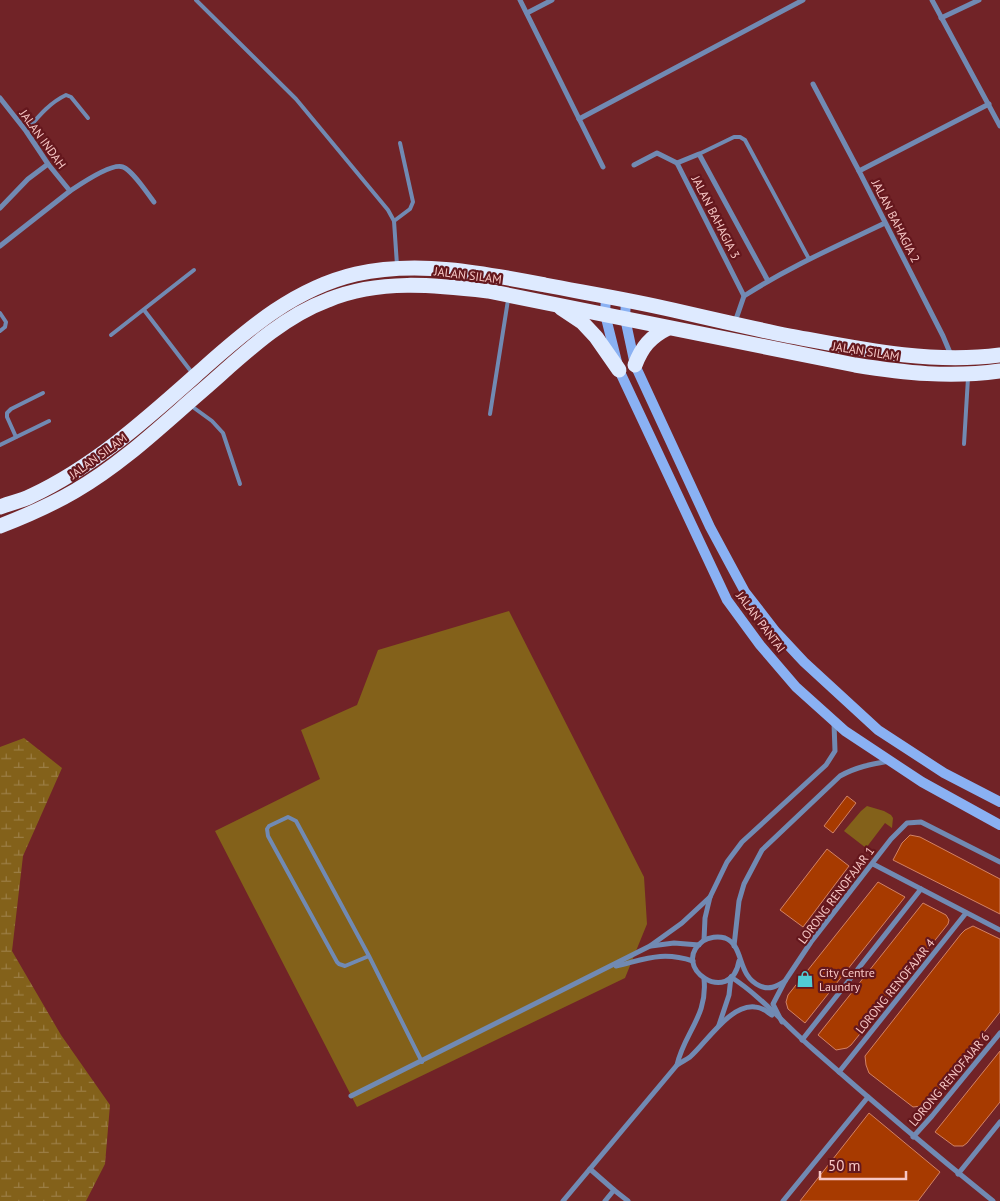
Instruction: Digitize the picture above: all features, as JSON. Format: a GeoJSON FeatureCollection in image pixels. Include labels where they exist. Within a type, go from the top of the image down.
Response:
{"type":"FeatureCollection","features":[{"type":"Feature","properties":{"kind":"highway","name":"JALAN SILAM"},"geometry":{"type":"LineString","coordinates":[[0,506],[28,498],[68,477],[104,453],[250,328],[282,305],[321,284],[357,274],[398,269],[431,268],[491,275],[626,300],[734,325],[867,350],[912,357],[952,358],[1000,355]]}},
{"type":"Feature","properties":{"kind":"highway","name":"JALAN SILAM"},"geometry":{"type":"LineString","coordinates":[[0,526],[35,512],[76,491],[113,466],[260,340],[290,319],[327,300],[360,290],[430,285],[488,291],[855,365],[910,373],[968,374],[1000,371]]}},
{"type":"Feature","properties":{"kind":"highway"},"geometry":{"type":"LineString","coordinates":[[553,303],[582,322],[596,337],[619,370]]}},
{"type":"Feature","properties":{"kind":"highway"},"geometry":{"type":"LineString","coordinates":[[635,365],[644,345],[654,335],[668,328]]}},
{"type":"Feature","properties":{"kind":"street"},"geometry":{"type":"LineString","coordinates":[[520,0],[603,167]]}},
{"type":"Feature","properties":{"kind":"street"},"geometry":{"type":"LineString","coordinates":[[526,14],[552,0]]}},
{"type":"Feature","properties":{"kind":"street"},"geometry":{"type":"LineString","coordinates":[[579,119],[803,0]]}},
{"type":"Feature","properties":{"kind":"street"},"geometry":{"type":"LineString","coordinates":[[932,0],[1000,126]]}},
{"type":"Feature","properties":{"kind":"street"},"geometry":{"type":"LineString","coordinates":[[941,18],[979,0]]}},
{"type":"Feature","properties":{"kind":"street"},"geometry":{"type":"LineString","coordinates":[[813,84],[859,171]]}},
{"type":"Feature","properties":{"kind":"street","name":"JALAN INDAH"},"geometry":{"type":"LineString","coordinates":[[0,98],[70,191]]}},
{"type":"Feature","properties":{"kind":"street","name":"JALAN BAHAGIA 2"},"geometry":{"type":"LineString","coordinates":[[952,358],[943,336],[859,171],[989,104]]}},
{"type":"Feature","properties":{"kind":"street"},"geometry":{"type":"LineString","coordinates":[[0,111],[6,106]]}},
{"type":"Feature","properties":{"kind":"street"},"geometry":{"type":"LineString","coordinates":[[634,165],[657,153],[677,163],[699,154],[768,281]]}},
{"type":"Feature","properties":{"kind":"street","name":"JALAN BAHAGIA 3"},"geometry":{"type":"LineString","coordinates":[[677,163],[744,296]]}},
{"type":"Feature","properties":{"kind":"street"},"geometry":{"type":"LineString","coordinates":[[0,208],[28,179],[48,164]]}},
{"type":"Feature","properties":{"kind":"street"},"geometry":{"type":"LineString","coordinates":[[0,246],[70,191],[99,174],[119,166],[132,175],[154,202]]}},
{"type":"Feature","properties":{"kind":"street"},"geometry":{"type":"LineString","coordinates":[[734,325],[744,296],[809,259],[885,223]]}},
{"type":"Feature","properties":{"kind":"street","name":"JALAN PANTAI"},"geometry":{"type":"LineString","coordinates":[[606,297],[605,314],[619,370],[727,600],[796,687],[845,731],[922,782],[1000,825]]}},
{"type":"Feature","properties":{"kind":"street","name":"JALAN PANTAI"},"geometry":{"type":"LineString","coordinates":[[626,300],[625,318],[635,365],[710,527],[745,592],[776,632],[804,662],[878,730],[944,773],[1000,802]]}},
{"type":"Feature","properties":{"kind":"street"},"geometry":{"type":"LineString","coordinates":[[704,940],[710,896],[727,862],[742,842],[826,765],[835,751],[834,721]]}},
{"type":"Feature","properties":{"kind":"street"},"geometry":{"type":"LineString","coordinates":[[734,946],[744,884],[762,850],[840,776],[864,765],[890,761]]}},
{"type":"Feature","properties":{"kind":"street","name":"LORONG RENOFAJAR 1"},"geometry":{"type":"LineString","coordinates":[[782,1022],[773,1004],[785,981],[811,942],[899,830],[907,823],[922,822],[1000,862]]}},
{"type":"Feature","properties":{"kind":"street"},"geometry":{"type":"LineString","coordinates":[[872,864],[1000,930]]}},
{"type":"Feature","properties":{"kind":"street"},"geometry":{"type":"LineString","coordinates":[[802,1040],[921,889]]}},
{"type":"Feature","properties":{"kind":"street"},"geometry":{"type":"LineString","coordinates":[[351,1096],[650,946],[682,923],[710,896]]}},
{"type":"Feature","properties":{"kind":"street","name":"LORONG RENOFAJAR 4"},"geometry":{"type":"LineString","coordinates":[[839,1072],[966,913]]}},
{"type":"Feature","properties":{"kind":"street"},"geometry":{"type":"LineString","coordinates":[[720,937],[729,940],[738,951],[739,961],[737,970],[731,977],[718,982],[704,979],[696,971],[693,961],[694,953],[704,940],[720,937]]}},
{"type":"Feature","properties":{"kind":"street"},"geometry":{"type":"LineString","coordinates":[[650,946],[674,943],[699,945]]}},
{"type":"Feature","properties":{"kind":"street"},"geometry":{"type":"LineString","coordinates":[[609,968],[670,955],[693,961]]}},
{"type":"Feature","properties":{"kind":"street"},"geometry":{"type":"LineString","coordinates":[[739,961],[749,979],[760,986],[772,988],[785,981]]}},
{"type":"Feature","properties":{"kind":"street"},"geometry":{"type":"LineString","coordinates":[[731,977],[747,988],[802,1040],[913,1137],[993,1201]]}},
{"type":"Feature","properties":{"kind":"street"},"geometry":{"type":"LineString","coordinates":[[718,1028],[729,995],[731,977]]}},
{"type":"Feature","properties":{"kind":"street"},"geometry":{"type":"LineString","coordinates":[[676,1065],[680,1050],[696,1023],[703,1004],[706,991],[704,979]]}},
{"type":"Feature","properties":{"kind":"street"},"geometry":{"type":"LineString","coordinates":[[563,1201],[676,1065],[690,1057],[734,1013],[753,1006],[762,1009],[782,1022]]}},
{"type":"Feature","properties":{"kind":"street","name":"LORONG RENOFAJAR 6"},"geometry":{"type":"LineString","coordinates":[[913,1137],[1000,1033]]}},
{"type":"Feature","properties":{"kind":"street"},"geometry":{"type":"LineString","coordinates":[[783,1201],[868,1097]]}},
{"type":"Feature","properties":{"kind":"street"},"geometry":{"type":"LineString","coordinates":[[958,1174],[1000,1122]]}},
{"type":"Feature","properties":{"kind":"street"},"geometry":{"type":"LineString","coordinates":[[590,1168],[628,1201]]}},
{"type":"Feature","properties":{"kind":"street"},"geometry":{"type":"LineString","coordinates":[[605,1201],[614,1190]]}},
{"type":"Feature","properties":{"kind":"lane"},"geometry":{"type":"LineString","coordinates":[[196,0],[314,119],[388,210],[394,221],[398,269]]}},
{"type":"Feature","properties":{"kind":"lane"},"geometry":{"type":"LineString","coordinates":[[26,131],[39,115],[57,100],[66,96],[71,97],[88,118]]}},
{"type":"Feature","properties":{"kind":"lane"},"geometry":{"type":"LineString","coordinates":[[699,154],[734,137],[740,137],[745,140],[809,259]]}},
{"type":"Feature","properties":{"kind":"lane"},"geometry":{"type":"LineString","coordinates":[[394,221],[410,209],[413,202],[400,143]]}},
{"type":"Feature","properties":{"kind":"lane"},"geometry":{"type":"LineString","coordinates":[[111,335],[194,270]]}},
{"type":"Feature","properties":{"kind":"lane"},"geometry":{"type":"LineString","coordinates":[[490,414],[509,295]]}},
{"type":"Feature","properties":{"kind":"lane"},"geometry":{"type":"LineString","coordinates":[[144,310],[194,376]]}},
{"type":"Feature","properties":{"kind":"lane"},"geometry":{"type":"LineString","coordinates":[[0,313],[6,322],[5,327],[0,331]]}},
{"type":"Feature","properties":{"kind":"lane"},"geometry":{"type":"LineString","coordinates":[[964,444],[968,374]]}},
{"type":"Feature","properties":{"kind":"lane"},"geometry":{"type":"LineString","coordinates":[[16,437],[7,418],[7,413],[11,409],[43,393]]}},
{"type":"Feature","properties":{"kind":"lane"},"geometry":{"type":"LineString","coordinates":[[188,403],[216,424],[223,433],[240,484]]}},
{"type":"Feature","properties":{"kind":"lane"},"geometry":{"type":"LineString","coordinates":[[0,444],[49,421]]}},
{"type":"Feature","properties":{"kind":"lane"},"geometry":{"type":"LineString","coordinates":[[369,956],[345,966],[337,962],[268,836],[267,829],[269,826],[288,817],[296,821],[369,956],[422,1062]]}},
{"type":"Feature","properties":{"kind":"green space"},"geometry":{"type":"Polygon","coordinates":[[[509,611],[644,877],[647,924],[625,978],[357,1107],[215,831],[320,779],[301,730],[357,705],[378,650],[509,611]]]}},
{"type":"Feature","properties":{"kind":"green space"},"geometry":{"type":"Polygon","coordinates":[[[24,738],[62,768],[23,856],[12,951],[61,1035],[110,1105],[105,1164],[86,1201],[0,1201],[0,747],[24,738]]]}},
{"type":"Feature","properties":{"kind":"green space"},"geometry":{"type":"Polygon","coordinates":[[[867,806],[884,811],[893,818],[892,828],[885,823],[866,848],[844,831],[867,806]]]}},
{"type":"Feature","properties":{"kind":"building"},"geometry":{"type":"Polygon","coordinates":[[[847,796],[856,803],[833,833],[824,826],[847,796]]]}},
{"type":"Feature","properties":{"kind":"building"},"geometry":{"type":"Polygon","coordinates":[[[910,835],[920,837],[1000,879],[1000,914],[893,860],[902,843],[910,835]]]}},
{"type":"Feature","properties":{"kind":"building"},"geometry":{"type":"Polygon","coordinates":[[[827,849],[849,866],[803,927],[780,910],[827,849]]]}},
{"type":"Feature","properties":{"kind":"building"},"geometry":{"type":"Polygon","coordinates":[[[878,882],[905,897],[805,1023],[788,1009],[786,1002],[788,995],[878,882]]]}},
{"type":"Feature","properties":{"kind":"building"},"geometry":{"type":"Polygon","coordinates":[[[923,903],[946,915],[949,920],[948,924],[851,1045],[847,1048],[836,1050],[818,1035],[923,903]]]}},
{"type":"Feature","properties":{"kind":"building"},"geometry":{"type":"Polygon","coordinates":[[[973,926],[1000,939],[1000,1012],[930,1101],[922,1106],[913,1107],[869,1073],[865,1056],[961,934],[973,926]]]}},
{"type":"Feature","properties":{"kind":"building"},"geometry":{"type":"Polygon","coordinates":[[[1000,1051],[1000,1102],[967,1143],[963,1146],[954,1146],[935,1132],[1000,1051]]]}},
{"type":"Feature","properties":{"kind":"building"},"geometry":{"type":"Polygon","coordinates":[[[869,1113],[940,1172],[918,1201],[800,1201],[869,1113]]]}},
{"type":"Feature","properties":{"kind":"place","name":"City Centre Laundry"},"geometry":{"type":"Point","coordinates":[805,979]}}]}
